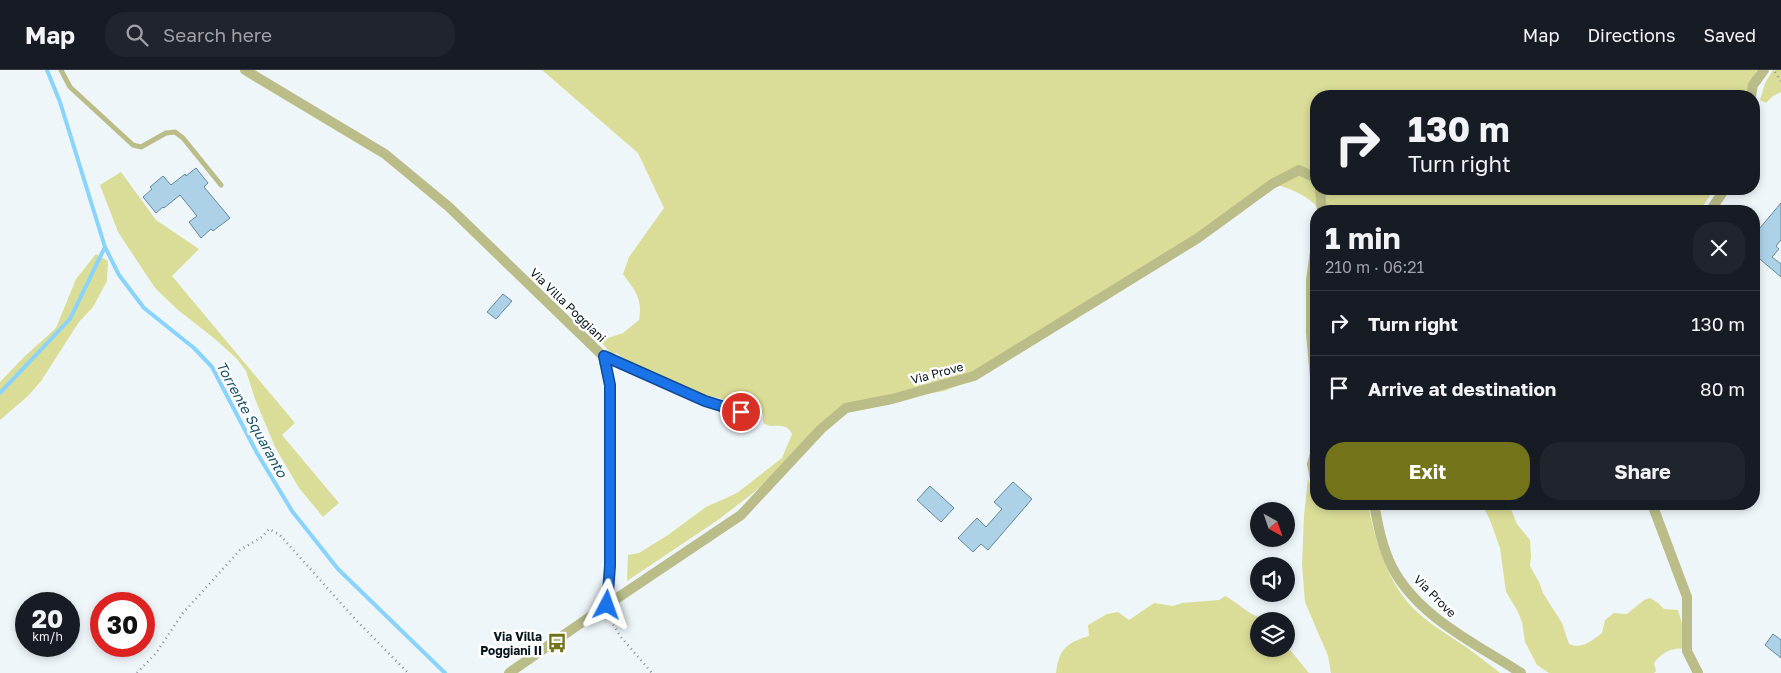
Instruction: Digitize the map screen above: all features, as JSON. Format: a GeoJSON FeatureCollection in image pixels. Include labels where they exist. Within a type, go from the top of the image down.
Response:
{"type":"FeatureCollection","features":[{"type":"Feature","properties":{"kind":"street","name":"Via Villa Poggiani"},"geometry":{"type":"LineString","coordinates":[[245,70],[385,154],[449,207],[604,356],[610,385],[610,566],[607,605]]}},
{"type":"Feature","properties":{"kind":"street"},"geometry":{"type":"LineString","coordinates":[[1752,90],[1764,70]]}},
{"type":"Feature","properties":{"kind":"street","name":"Via Prove"},"geometry":{"type":"LineString","coordinates":[[607,605],[741,515],[821,429],[846,408],[892,399],[974,376],[1198,238],[1272,184],[1299,170],[1310,175]]}},
{"type":"Feature","properties":{"kind":"street","name":"Via Prove"},"geometry":{"type":"LineString","coordinates":[[1375,510],[1380,534],[1392,567],[1411,594],[1441,623],[1520,673]]}},
{"type":"Feature","properties":{"kind":"street"},"geometry":{"type":"LineString","coordinates":[[1654,510],[1687,597],[1687,651],[1698,673]]}},
{"type":"Feature","properties":{"kind":"street"},"geometry":{"type":"LineString","coordinates":[[509,673],[607,605]]}},
{"type":"Feature","properties":{"kind":"lane"},"geometry":{"type":"LineString","coordinates":[[61,70],[70,87],[133,145],[141,147],[166,133],[175,132],[183,138],[221,185]]}},
{"type":"Feature","properties":{"kind":"lane"},"geometry":{"type":"LineString","coordinates":[[604,356],[705,401],[759,418]]}},
{"type":"Feature","properties":{"kind":"path"},"geometry":{"type":"LineString","coordinates":[[1774,70],[1781,81]]}},
{"type":"Feature","properties":{"kind":"path"},"geometry":{"type":"LineString","coordinates":[[138,673],[156,653],[183,613],[240,550],[262,537],[269,529],[280,535],[355,619],[408,673]]}},
{"type":"Feature","properties":{"kind":"path"},"geometry":{"type":"LineString","coordinates":[[607,605],[606,612],[609,621],[652,673]]}},
{"type":"Feature","properties":{"kind":"green space"},"geometry":{"type":"Polygon","coordinates":[[[542,70],[1757,70],[1747,90],[1310,90],[1310,195],[1710,195],[1704,205],[1315,205],[1302,195],[1278,185],[1196,235],[967,382],[944,391],[842,408],[780,471],[753,493],[718,520],[627,581],[628,555],[639,553],[668,535],[706,507],[737,493],[782,458],[792,434],[786,427],[771,426],[763,423],[763,414],[750,411],[719,398],[690,392],[655,379],[616,353],[612,355],[602,343],[608,338],[623,333],[639,320],[639,300],[623,274],[629,257],[664,208],[638,153],[542,70]]]}},
{"type":"Feature","properties":{"kind":"green space"},"geometry":{"type":"Polygon","coordinates":[[[1773,70],[1781,70],[1781,92],[1773,96],[1766,103],[1760,100],[1765,83],[1773,70]]]}},
{"type":"Feature","properties":{"kind":"green space"},"geometry":{"type":"Polygon","coordinates":[[[121,172],[156,220],[199,249],[172,276],[295,423],[282,435],[339,503],[323,517],[299,488],[275,447],[255,399],[246,371],[237,359],[178,310],[155,288],[118,232],[100,185],[121,172]]]}},
{"type":"Feature","properties":{"kind":"green space"},"geometry":{"type":"Polygon","coordinates":[[[96,254],[108,261],[107,281],[93,307],[79,322],[41,381],[29,395],[0,420],[0,382],[56,328],[76,279],[96,254]]]}},
{"type":"Feature","properties":{"kind":"green space"},"geometry":{"type":"Polygon","coordinates":[[[1308,479],[1310,485],[1310,510],[1369,510],[1378,545],[1388,571],[1402,595],[1424,618],[1500,673],[1331,673],[1328,656],[1305,602],[1302,565],[1308,479]]]}},
{"type":"Feature","properties":{"kind":"green space"},"geometry":{"type":"Polygon","coordinates":[[[1485,510],[1511,510],[1517,524],[1530,540],[1530,566],[1543,593],[1562,623],[1569,644],[1578,646],[1591,641],[1602,633],[1605,620],[1614,613],[1627,614],[1644,600],[1650,598],[1664,609],[1678,610],[1686,649],[1668,651],[1661,656],[1654,663],[1656,671],[1654,673],[1549,673],[1537,665],[1525,642],[1522,622],[1506,592],[1500,548],[1485,510]]]}},
{"type":"Feature","properties":{"kind":"green space"},"geometry":{"type":"Polygon","coordinates":[[[1225,596],[1250,613],[1250,657],[1295,656],[1309,673],[1056,673],[1059,658],[1065,648],[1075,641],[1089,636],[1088,625],[1107,614],[1118,612],[1129,620],[1154,603],[1173,606],[1182,603],[1219,600],[1225,596]]]}},
{"type":"Feature","properties":{"kind":"building"},"geometry":{"type":"Polygon","coordinates":[[[196,168],[208,183],[204,187],[230,218],[213,231],[211,229],[201,238],[189,222],[197,216],[180,195],[156,213],[143,197],[152,189],[150,187],[163,176],[171,185],[196,168]]]}},
{"type":"Feature","properties":{"kind":"building"},"geometry":{"type":"Polygon","coordinates":[[[1781,203],[1781,240],[1776,246],[1779,249],[1772,257],[1781,264],[1781,277],[1760,259],[1760,228],[1781,203]]]}},
{"type":"Feature","properties":{"kind":"building"},"geometry":{"type":"Polygon","coordinates":[[[503,294],[512,301],[496,319],[487,312],[503,294]]]}},
{"type":"Feature","properties":{"kind":"building"},"geometry":{"type":"Polygon","coordinates":[[[1013,482],[1032,499],[988,550],[981,544],[973,552],[958,538],[977,518],[986,527],[1002,509],[994,502],[1013,482]]]}},
{"type":"Feature","properties":{"kind":"building"},"geometry":{"type":"Polygon","coordinates":[[[930,486],[954,508],[941,522],[917,500],[930,486]]]}},
{"type":"Feature","properties":{"kind":"building"},"geometry":{"type":"Polygon","coordinates":[[[1773,634],[1781,640],[1781,658],[1765,645],[1773,634]]]}},
{"type":"Feature","properties":{"kind":"waterway","name":"Torrente Squaranto"},"geometry":{"type":"LineString","coordinates":[[47,70],[60,102],[105,247],[119,275],[144,308],[194,348],[212,367],[257,453],[292,511],[338,569],[445,673]]}},
{"type":"Feature","properties":{"kind":"waterway"},"geometry":{"type":"LineString","coordinates":[[0,393],[70,319],[105,247]]}},
{"type":"Feature","properties":{"kind":"place","name":"Via Villa Poggiani II"},"geometry":{"type":"Point","coordinates":[557,643]}},
{"type":"Feature","properties":{"kind":"route"},"geometry":{"type":"LineString","coordinates":[[607,605],[610,566],[610,385],[604,356],[705,401],[741,412]]}}]}
